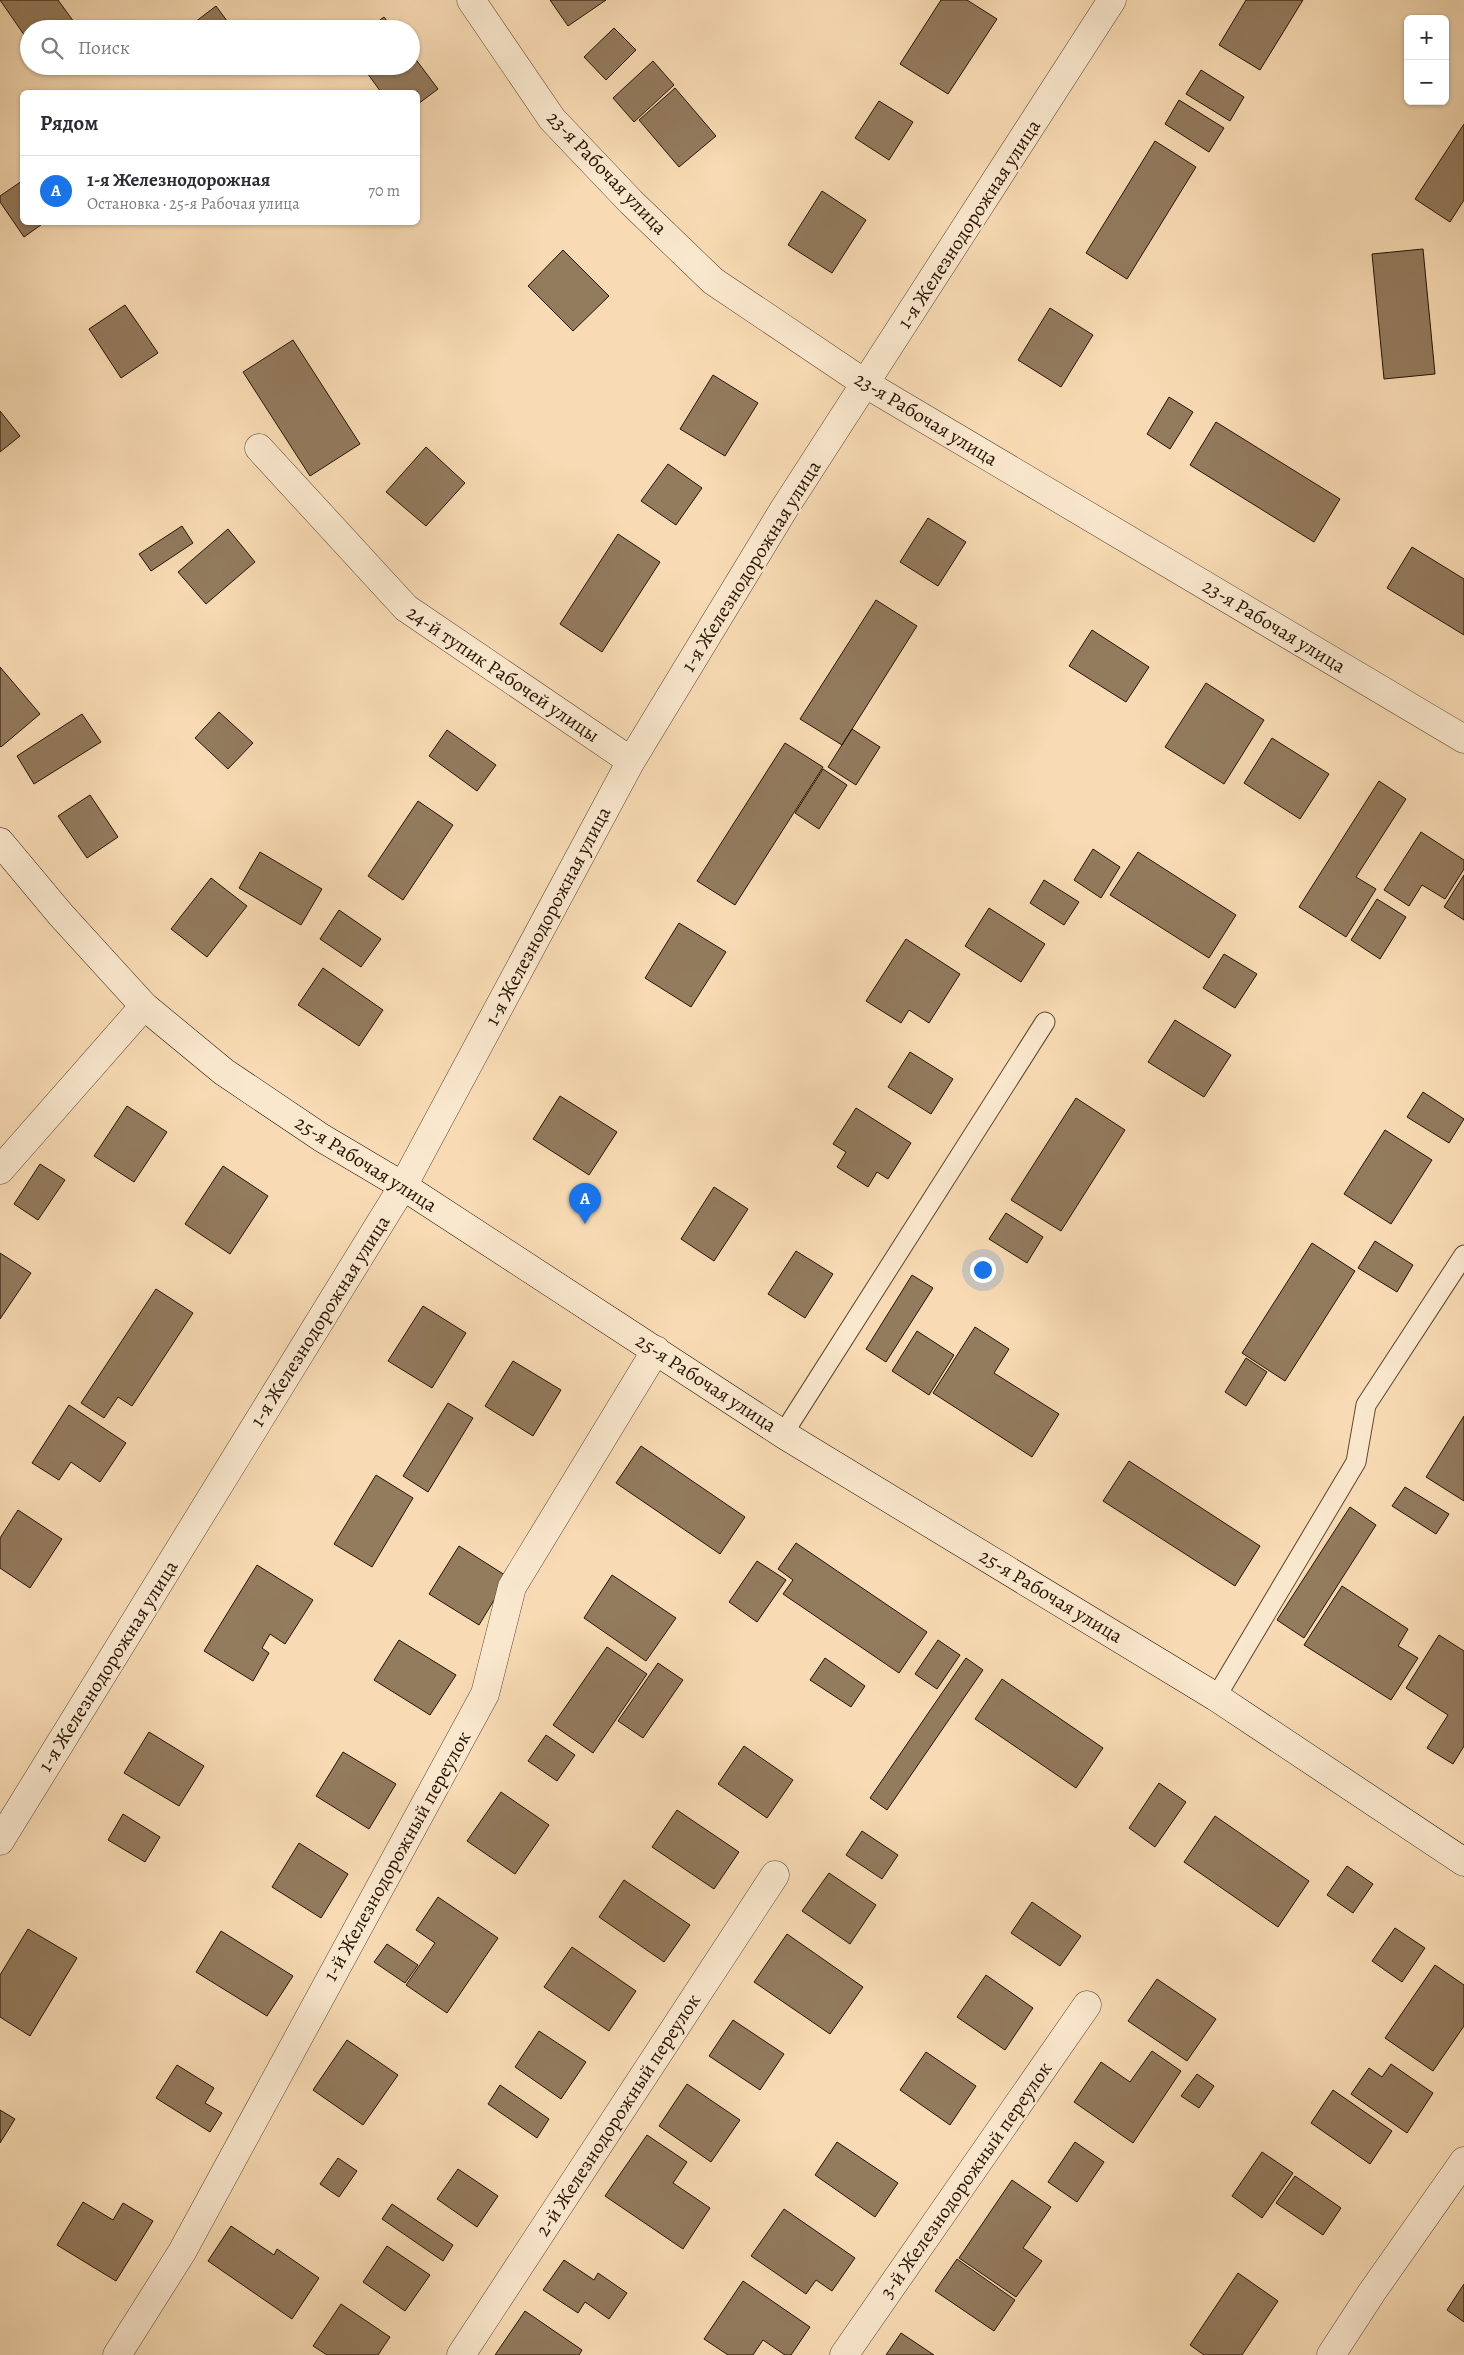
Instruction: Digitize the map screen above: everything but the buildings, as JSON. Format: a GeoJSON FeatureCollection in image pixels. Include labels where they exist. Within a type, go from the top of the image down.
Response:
{"type":"FeatureCollection","features":[{"type":"Feature","properties":{"kind":"street","name":"23-я Рабочая улица"},"geometry":{"type":"LineString","coordinates":[[471,0],[552,119],[645,215],[713,281],[866,384],[1464,739]]}},
{"type":"Feature","properties":{"kind":"street","name":"1-я Железнодорожная улица"},"geometry":{"type":"LineString","coordinates":[[0,1841],[402,1186],[631,761],[784,509],[1112,0]]}},
{"type":"Feature","properties":{"kind":"street","name":"24-й тупик Рабочей улицы"},"geometry":{"type":"LineString","coordinates":[[259,448],[406,608],[631,761]]}},
{"type":"Feature","properties":{"kind":"street","name":"25-я Рабочая улица"},"geometry":{"type":"LineString","coordinates":[[0,842],[61,915],[144,1006],[224,1072],[322,1138],[402,1186],[783,1434],[1216,1697],[1464,1862]]}},
{"type":"Feature","properties":{"kind":"street"},"geometry":{"type":"LineString","coordinates":[[0,1170],[144,1006]]}},
{"type":"Feature","properties":{"kind":"street","name":"1-й Железнодорожный переулок"},"geometry":{"type":"LineString","coordinates":[[117,2355],[182,2252],[485,1694],[512,1587],[656,1350]]}},
{"type":"Feature","properties":{"kind":"street","name":"2-й Железнодорожный переулок"},"geometry":{"type":"LineString","coordinates":[[461,2355],[775,1875]]}},
{"type":"Feature","properties":{"kind":"street","name":"3-й Железнодорожный переулок"},"geometry":{"type":"LineString","coordinates":[[844,2355],[1087,2005]]}},
{"type":"Feature","properties":{"kind":"street"},"geometry":{"type":"LineString","coordinates":[[1331,2355],[1372,2292],[1464,2161]]}},
{"type":"Feature","properties":{"kind":"lane"},"geometry":{"type":"LineString","coordinates":[[783,1434],[1045,1022]]}},
{"type":"Feature","properties":{"kind":"lane"},"geometry":{"type":"LineString","coordinates":[[1216,1697],[1356,1462],[1366,1405],[1464,1255]]}},
{"type":"Feature","properties":{"kind":"place","name":"1-я Железнодорожная"},"geometry":{"type":"Point","coordinates":[585,1224]}}]}
